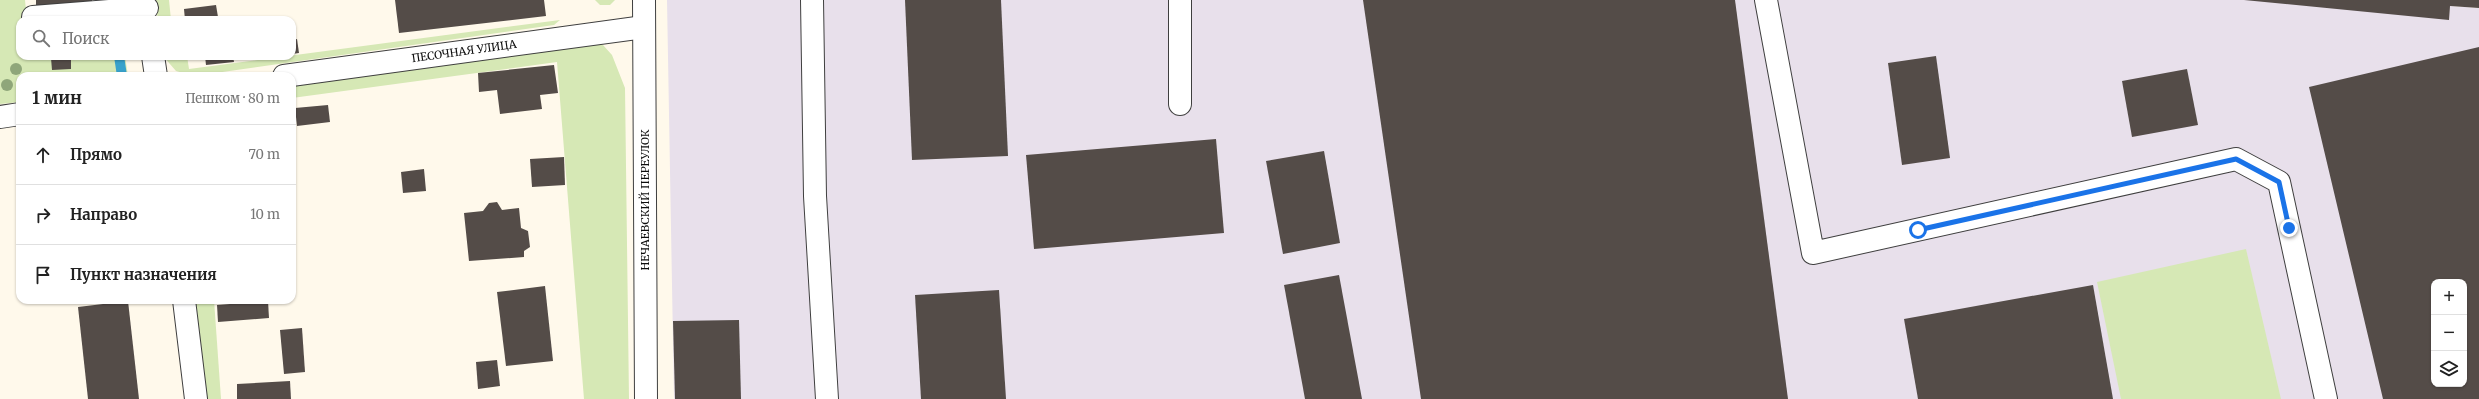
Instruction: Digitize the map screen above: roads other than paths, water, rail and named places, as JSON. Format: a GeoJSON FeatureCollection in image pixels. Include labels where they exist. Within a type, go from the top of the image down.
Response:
{"type":"FeatureCollection","features":[{"type":"Feature","properties":{"kind":"street","name":"НЕЧАЕВСКИЙ ПЕРЕУЛОК"},"geometry":{"type":"LineString","coordinates":[[644,0],[646,399]]}},
{"type":"Feature","properties":{"kind":"street"},"geometry":{"type":"LineString","coordinates":[[812,0],[816,196],[827,399]]}},
{"type":"Feature","properties":{"kind":"street"},"geometry":{"type":"LineString","coordinates":[[1180,0],[1180,104]]}},
{"type":"Feature","properties":{"kind":"street"},"geometry":{"type":"LineString","coordinates":[[1766,0],[1813,253],[2236,159],[2279,182],[2326,399]]}},
{"type":"Feature","properties":{"kind":"street"},"geometry":{"type":"LineString","coordinates":[[33,16],[148,9]]}},
{"type":"Feature","properties":{"kind":"street","name":"ПЕСОЧНАЯ УЛИЦА"},"geometry":{"type":"LineString","coordinates":[[296,74],[644,27]]}},
{"type":"Feature","properties":{"kind":"street"},"geometry":{"type":"LineString","coordinates":[[154,60],[155,72]]}},
{"type":"Feature","properties":{"kind":"street"},"geometry":{"type":"LineString","coordinates":[[0,118],[16,115]]}},
{"type":"Feature","properties":{"kind":"street"},"geometry":{"type":"LineString","coordinates":[[184,304],[196,399]]}},
{"type":"Feature","properties":{"kind":"waterway"},"geometry":{"type":"LineString","coordinates":[[120,60],[121,72]]}}]}
